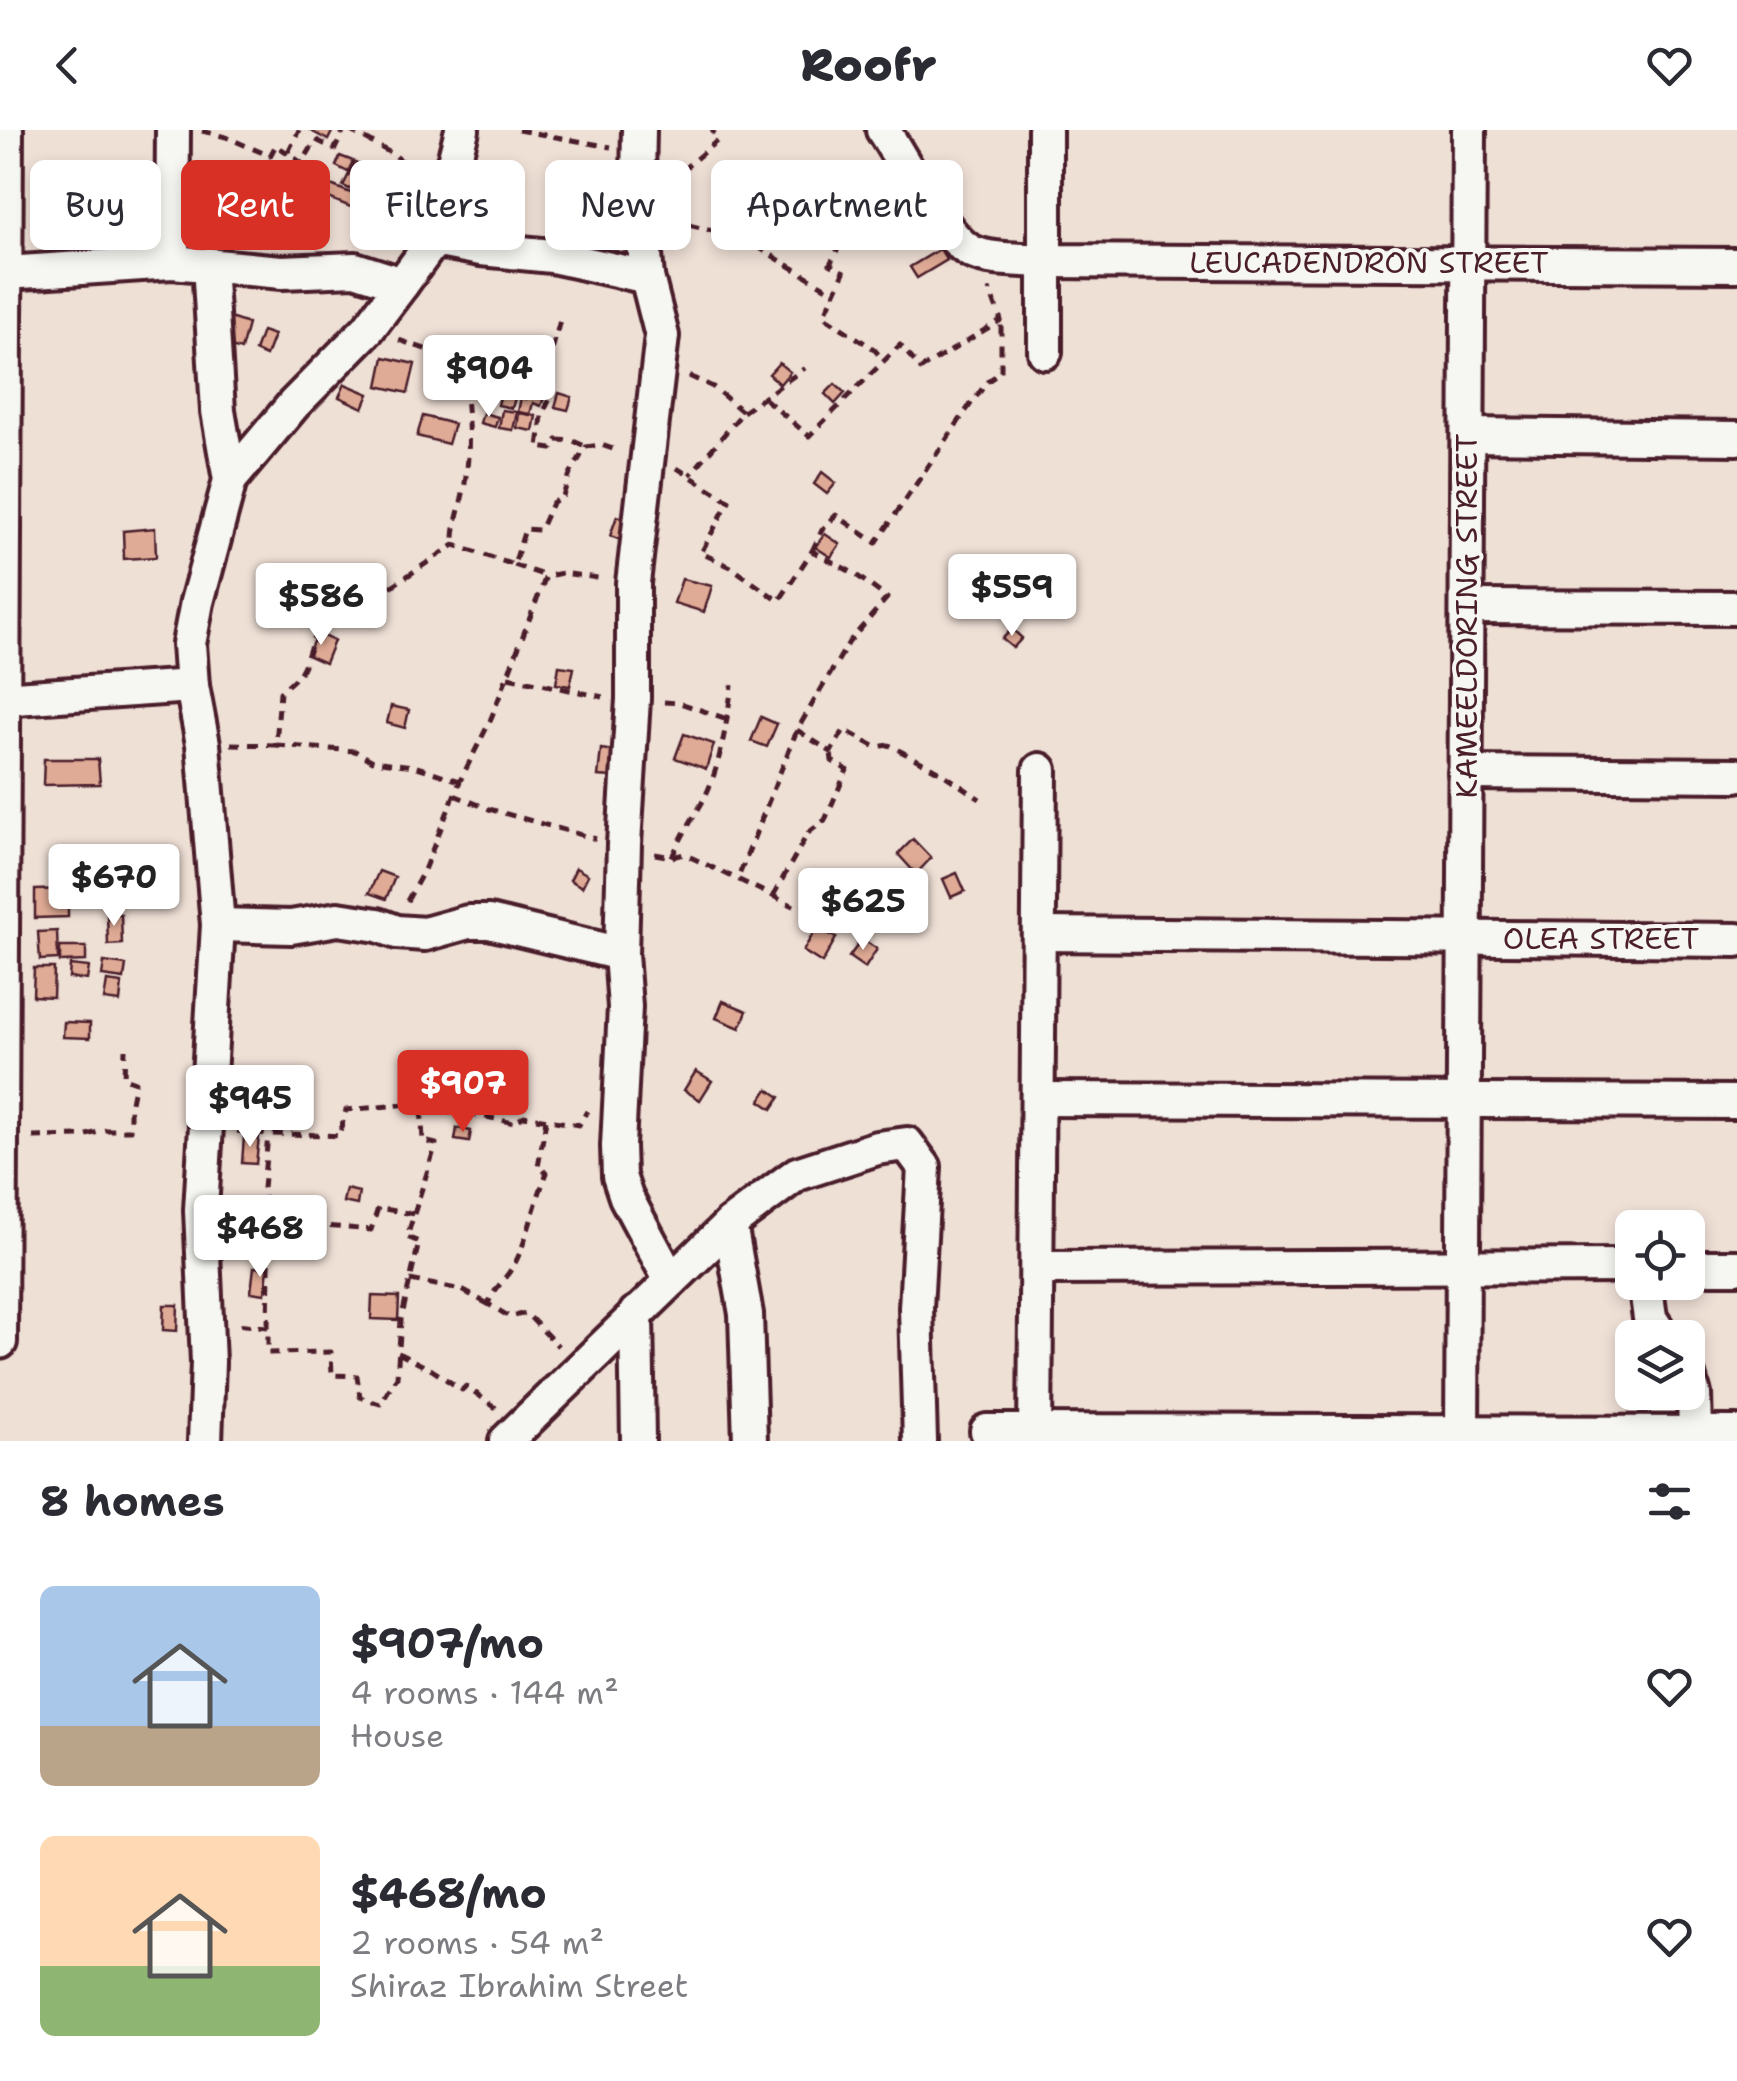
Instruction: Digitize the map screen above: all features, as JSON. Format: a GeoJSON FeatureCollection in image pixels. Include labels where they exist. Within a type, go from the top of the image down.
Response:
{"type":"FeatureCollection","features":[{"type":"Feature","properties":{"kind":"street"},"geometry":{"type":"LineString","coordinates":[[0,1342],[6,130]]}},
{"type":"Feature","properties":{"kind":"street"},"geometry":{"type":"LineString","coordinates":[[172,262],[173,130]]}},
{"type":"Feature","properties":{"kind":"street"},"geometry":{"type":"LineString","coordinates":[[454,160],[462,130]]}},
{"type":"Feature","properties":{"kind":"street"},"geometry":{"type":"LineString","coordinates":[[883,130],[902,160]]}},
{"type":"Feature","properties":{"kind":"street"},"geometry":{"type":"LineString","coordinates":[[1044,352],[1045,130]]}},
{"type":"Feature","properties":{"kind":"street","name":"KAMEELDORING STREET"},"geometry":{"type":"LineString","coordinates":[[1462,1434],[1469,130]]}},
{"type":"Feature","properties":{"kind":"street"},"geometry":{"type":"LineString","coordinates":[[963,242],[988,255]]}},
{"type":"Feature","properties":{"kind":"street"},"geometry":{"type":"LineString","coordinates":[[230,480],[294,404],[368,329],[427,250]]}},
{"type":"Feature","properties":{"kind":"street"},"geometry":{"type":"LineString","coordinates":[[482,250],[552,256],[647,276]]}},
{"type":"Feature","properties":{"kind":"street"},"geometry":{"type":"LineString","coordinates":[[645,250],[662,336],[634,583],[633,699],[621,954],[626,1007],[619,1176],[650,1246],[671,1280]]}},
{"type":"Feature","properties":{"kind":"street","name":"LEUCADENDRON STREET"},"geometry":{"type":"LineString","coordinates":[[988,255],[1042,261],[1737,265]]}},
{"type":"Feature","properties":{"kind":"street"},"geometry":{"type":"LineString","coordinates":[[4,261],[172,262],[295,272],[354,269],[402,284]]}},
{"type":"Feature","properties":{"kind":"street"},"geometry":{"type":"LineString","coordinates":[[205,1441],[208,1362],[202,1210],[218,926],[203,744],[189,644],[230,480],[218,412],[209,264]]}},
{"type":"Feature","properties":{"kind":"street"},"geometry":{"type":"LineString","coordinates":[[1468,435],[1737,438]]}},
{"type":"Feature","properties":{"kind":"street"},"geometry":{"type":"LineString","coordinates":[[1466,606],[1737,608]]}},
{"type":"Feature","properties":{"kind":"street"},"geometry":{"type":"LineString","coordinates":[[2,699],[192,686]]}},
{"type":"Feature","properties":{"kind":"street"},"geometry":{"type":"LineString","coordinates":[[1035,1436],[1040,770]]}},
{"type":"Feature","properties":{"kind":"street"},"geometry":{"type":"LineString","coordinates":[[1466,774],[1737,775]]}},
{"type":"Feature","properties":{"kind":"street"},"geometry":{"type":"LineString","coordinates":[[218,926],[291,926],[338,920],[368,923],[397,932],[436,933],[468,922],[489,922],[621,954]]}},
{"type":"Feature","properties":{"kind":"street","name":"OLEA STREET"},"geometry":{"type":"LineString","coordinates":[[1040,934],[1737,940]]}},
{"type":"Feature","properties":{"kind":"street"},"geometry":{"type":"LineString","coordinates":[[1038,1100],[1737,1102]]}},
{"type":"Feature","properties":{"kind":"street"},"geometry":{"type":"LineString","coordinates":[[512,1435],[730,1224],[797,1174],[877,1148],[907,1144],[924,1167],[916,1308],[920,1441]]}},
{"type":"Feature","properties":{"kind":"street"},"geometry":{"type":"LineString","coordinates":[[730,1224],[746,1314],[750,1441]]}},
{"type":"Feature","properties":{"kind":"street"},"geometry":{"type":"LineString","coordinates":[[1037,1268],[1615,1266]]}},
{"type":"Feature","properties":{"kind":"street"},"geometry":{"type":"LineString","coordinates":[[1705,1267],[1737,1267]]}},
{"type":"Feature","properties":{"kind":"street"},"geometry":{"type":"LineString","coordinates":[[636,1313],[638,1441]]}},
{"type":"Feature","properties":{"kind":"street"},"geometry":{"type":"LineString","coordinates":[[1694,1410],[1694,1433]]}},
{"type":"Feature","properties":{"kind":"street"},"geometry":{"type":"LineString","coordinates":[[987,1431],[1035,1436],[1737,1433]]}},
{"type":"Feature","properties":{"kind":"path"},"geometry":{"type":"LineString","coordinates":[[199,130],[270,156],[276,145],[302,163],[316,140],[335,149],[347,130],[400,160]]}},
{"type":"Feature","properties":{"kind":"path"},"geometry":{"type":"LineString","coordinates":[[288,152],[299,130]]}},
{"type":"Feature","properties":{"kind":"path"},"geometry":{"type":"LineString","coordinates":[[518,130],[639,152],[679,174],[718,140],[712,130]]}},
{"type":"Feature","properties":{"kind":"path"},"geometry":{"type":"LineString","coordinates":[[691,227],[721,234],[727,231],[764,248],[836,293]]}},
{"type":"Feature","properties":{"kind":"path"},"geometry":{"type":"LineString","coordinates":[[837,250],[830,264],[844,272],[826,318],[874,349],[883,360]]}},
{"type":"Feature","properties":{"kind":"path"},"geometry":{"type":"LineString","coordinates":[[368,329],[508,374],[552,394],[542,416],[538,447],[552,450],[558,440],[601,445],[664,461],[690,474],[729,501],[701,553],[731,567],[779,602],[822,530],[836,514],[876,543],[979,393],[1002,372],[1001,320],[988,255]]}},
{"type":"Feature","properties":{"kind":"path"},"geometry":{"type":"LineString","coordinates":[[542,389],[560,320]]}},
{"type":"Feature","properties":{"kind":"path"},"geometry":{"type":"LineString","coordinates":[[765,399],[809,436],[900,344],[921,369],[1001,320]]}},
{"type":"Feature","properties":{"kind":"path"},"geometry":{"type":"LineString","coordinates":[[454,546],[454,523],[465,485],[470,427],[462,362]]}},
{"type":"Feature","properties":{"kind":"path"},"geometry":{"type":"LineString","coordinates":[[661,366],[713,387],[743,412]]}},
{"type":"Feature","properties":{"kind":"path"},"geometry":{"type":"LineString","coordinates":[[690,474],[743,412],[805,368]]}},
{"type":"Feature","properties":{"kind":"path"},"geometry":{"type":"LineString","coordinates":[[514,565],[525,529],[540,530],[552,503],[564,496],[570,474],[586,446]]}},
{"type":"Feature","properties":{"kind":"path"},"geometry":{"type":"LineString","coordinates":[[454,546],[546,576],[563,574],[634,583]]}},
{"type":"Feature","properties":{"kind":"path"},"geometry":{"type":"LineString","coordinates":[[276,745],[280,692],[301,672],[328,613],[338,611],[357,620],[386,590],[454,546]]}},
{"type":"Feature","properties":{"kind":"path"},"geometry":{"type":"LineString","coordinates":[[738,878],[797,730],[849,642],[888,598],[812,551]]}},
{"type":"Feature","properties":{"kind":"path"},"geometry":{"type":"LineString","coordinates":[[397,932],[408,896],[424,870],[508,678],[546,576]]}},
{"type":"Feature","properties":{"kind":"path"},"geometry":{"type":"LineString","coordinates":[[508,678],[571,692],[680,703],[727,719]]}},
{"type":"Feature","properties":{"kind":"path"},"geometry":{"type":"LineString","coordinates":[[672,858],[698,809],[724,738],[732,685]]}},
{"type":"Feature","properties":{"kind":"path"},"geometry":{"type":"LineString","coordinates":[[797,730],[831,752]]}},
{"type":"Feature","properties":{"kind":"path"},"geometry":{"type":"LineString","coordinates":[[773,896],[808,833],[825,820],[848,770],[832,762],[831,752],[844,730],[876,747],[889,745],[940,772],[980,800]]}},
{"type":"Feature","properties":{"kind":"path"},"geometry":{"type":"LineString","coordinates":[[203,744],[355,751],[373,761],[414,766],[460,781]]}},
{"type":"Feature","properties":{"kind":"path"},"geometry":{"type":"LineString","coordinates":[[454,795],[542,825],[672,858],[684,854],[794,906]]}},
{"type":"Feature","properties":{"kind":"path"},"geometry":{"type":"LineString","coordinates":[[1,1146],[33,1136],[84,1136],[106,1130],[130,1130],[134,1082],[124,1078],[125,1049]]}},
{"type":"Feature","properties":{"kind":"path"},"geometry":{"type":"LineString","coordinates":[[268,1136],[263,1188],[270,1215],[268,1353],[331,1352],[332,1375],[357,1376],[360,1397],[380,1404],[397,1377],[400,1320],[419,1242],[407,1237],[436,1144],[423,1141],[420,1103]]}},
{"type":"Feature","properties":{"kind":"path"},"geometry":{"type":"LineString","coordinates":[[205,1127],[268,1136],[340,1136],[346,1110],[420,1103],[514,1123],[524,1116],[579,1125],[588,1109],[619,1110]]}},
{"type":"Feature","properties":{"kind":"path"},"geometry":{"type":"LineString","coordinates":[[488,1304],[493,1290],[506,1280],[520,1252],[547,1173],[538,1166],[546,1120]]}},
{"type":"Feature","properties":{"kind":"path"},"geometry":{"type":"LineString","coordinates":[[202,1210],[266,1206]]}},
{"type":"Feature","properties":{"kind":"path"},"geometry":{"type":"LineString","coordinates":[[270,1215],[312,1225],[372,1230],[378,1208],[414,1214]]}},
{"type":"Feature","properties":{"kind":"path"},"geometry":{"type":"LineString","coordinates":[[409,1280],[462,1290],[510,1317],[526,1314],[580,1368]]}},
{"type":"Feature","properties":{"kind":"path"},"geometry":{"type":"LineString","coordinates":[[205,1322],[268,1326]]}},
{"type":"Feature","properties":{"kind":"path"},"geometry":{"type":"LineString","coordinates":[[398,1354],[484,1398],[512,1435]]}},
{"type":"Feature","properties":{"kind":"building"},"geometry":{"type":"Polygon","coordinates":[[[309,130],[333,130],[328,140],[309,130]]]}},
{"type":"Feature","properties":{"kind":"building"},"geometry":{"type":"Polygon","coordinates":[[[340,156],[350,160],[348,172],[336,166],[340,156]]]}},
{"type":"Feature","properties":{"kind":"building"},"geometry":{"type":"Polygon","coordinates":[[[330,185],[350,193],[350,207],[330,199],[330,185]]]}},
{"type":"Feature","properties":{"kind":"building"},"geometry":{"type":"Polygon","coordinates":[[[938,250],[947,260],[917,278],[910,267],[938,250]]]}},
{"type":"Feature","properties":{"kind":"building"},"geometry":{"type":"Polygon","coordinates":[[[227,317],[248,324],[241,350],[228,346],[232,331],[223,328],[227,317]]]}},
{"type":"Feature","properties":{"kind":"building"},"geometry":{"type":"Polygon","coordinates":[[[262,331],[274,335],[266,356],[255,351],[262,331]]]}},
{"type":"Feature","properties":{"kind":"building"},"geometry":{"type":"Polygon","coordinates":[[[384,357],[415,364],[408,393],[378,386],[384,357]]]}},
{"type":"Feature","properties":{"kind":"building"},"geometry":{"type":"Polygon","coordinates":[[[779,363],[790,372],[780,384],[769,374],[779,363]]]}},
{"type":"Feature","properties":{"kind":"building"},"geometry":{"type":"Polygon","coordinates":[[[345,384],[369,394],[363,408],[339,397],[345,384]]]}},
{"type":"Feature","properties":{"kind":"building"},"geometry":{"type":"Polygon","coordinates":[[[835,384],[845,393],[835,404],[825,394],[835,384]]]}},
{"type":"Feature","properties":{"kind":"building"},"geometry":{"type":"Polygon","coordinates":[[[503,385],[518,388],[512,408],[498,405],[503,385]]]}},
{"type":"Feature","properties":{"kind":"building"},"geometry":{"type":"Polygon","coordinates":[[[530,386],[546,392],[541,406],[533,403],[530,414],[518,412],[521,397],[525,399],[530,386]]]}},
{"type":"Feature","properties":{"kind":"building"},"geometry":{"type":"Polygon","coordinates":[[[559,393],[572,397],[568,410],[555,407],[559,393]]]}},
{"type":"Feature","properties":{"kind":"building"},"geometry":{"type":"Polygon","coordinates":[[[502,410],[517,412],[513,430],[499,428],[502,410]]]}},
{"type":"Feature","properties":{"kind":"building"},"geometry":{"type":"Polygon","coordinates":[[[483,413],[498,417],[495,427],[480,423],[483,413]]]}},
{"type":"Feature","properties":{"kind":"building"},"geometry":{"type":"Polygon","coordinates":[[[519,413],[536,416],[533,431],[517,428],[519,413]]]}},
{"type":"Feature","properties":{"kind":"building"},"geometry":{"type":"Polygon","coordinates":[[[423,416],[454,424],[448,444],[417,436],[423,416]]]}},
{"type":"Feature","properties":{"kind":"building"},"geometry":{"type":"Polygon","coordinates":[[[822,472],[836,483],[827,494],[814,484],[822,472]]]}},
{"type":"Feature","properties":{"kind":"building"},"geometry":{"type":"Polygon","coordinates":[[[617,516],[630,520],[624,541],[610,536],[617,516]]]}},
{"type":"Feature","properties":{"kind":"building"},"geometry":{"type":"Polygon","coordinates":[[[155,528],[156,557],[124,559],[123,531],[155,528]]]}},
{"type":"Feature","properties":{"kind":"building"},"geometry":{"type":"Polygon","coordinates":[[[825,534],[840,544],[831,557],[815,547],[825,534]]]}},
{"type":"Feature","properties":{"kind":"building"},"geometry":{"type":"Polygon","coordinates":[[[682,579],[712,586],[704,612],[674,603],[682,579]]]}},
{"type":"Feature","properties":{"kind":"building"},"geometry":{"type":"Polygon","coordinates":[[[339,594],[359,603],[353,614],[334,605],[339,594]]]}},
{"type":"Feature","properties":{"kind":"building"},"geometry":{"type":"Polygon","coordinates":[[[1012,629],[1022,638],[1013,648],[1002,639],[1012,629]]]}},
{"type":"Feature","properties":{"kind":"building"},"geometry":{"type":"Polygon","coordinates":[[[317,633],[334,641],[325,663],[307,655],[317,633]]]}},
{"type":"Feature","properties":{"kind":"building"},"geometry":{"type":"Polygon","coordinates":[[[559,666],[574,668],[570,686],[556,684],[559,666]]]}},
{"type":"Feature","properties":{"kind":"building"},"geometry":{"type":"Polygon","coordinates":[[[391,706],[409,710],[405,728],[387,723],[391,706]]]}},
{"type":"Feature","properties":{"kind":"building"},"geometry":{"type":"Polygon","coordinates":[[[761,717],[777,724],[767,747],[751,741],[761,717]]]}},
{"type":"Feature","properties":{"kind":"building"},"geometry":{"type":"Polygon","coordinates":[[[684,734],[714,744],[706,769],[675,758],[684,734]]]}},
{"type":"Feature","properties":{"kind":"building"},"geometry":{"type":"Polygon","coordinates":[[[601,749],[615,751],[612,777],[598,776],[601,749]]]}},
{"type":"Feature","properties":{"kind":"building"},"geometry":{"type":"Polygon","coordinates":[[[44,759],[98,759],[100,784],[43,785],[44,759]]]}},
{"type":"Feature","properties":{"kind":"building"},"geometry":{"type":"Polygon","coordinates":[[[913,839],[931,858],[916,874],[898,854],[913,839]]]}},
{"type":"Feature","properties":{"kind":"building"},"geometry":{"type":"Polygon","coordinates":[[[576,868],[588,875],[582,887],[570,880],[576,868]]]}},
{"type":"Feature","properties":{"kind":"building"},"geometry":{"type":"Polygon","coordinates":[[[379,871],[395,877],[386,899],[369,893],[379,871]]]}},
{"type":"Feature","properties":{"kind":"building"},"geometry":{"type":"Polygon","coordinates":[[[957,873],[965,891],[951,897],[943,879],[957,873]]]}},
{"type":"Feature","properties":{"kind":"building"},"geometry":{"type":"Polygon","coordinates":[[[68,889],[68,917],[35,918],[35,890],[68,889]]]}},
{"type":"Feature","properties":{"kind":"building"},"geometry":{"type":"Polygon","coordinates":[[[93,889],[108,893],[105,904],[90,900],[93,889]]]}},
{"type":"Feature","properties":{"kind":"building"},"geometry":{"type":"Polygon","coordinates":[[[107,914],[121,914],[122,944],[108,945],[107,914]]]}},
{"type":"Feature","properties":{"kind":"building"},"geometry":{"type":"Polygon","coordinates":[[[817,927],[836,938],[822,963],[803,951],[817,927]]]}},
{"type":"Feature","properties":{"kind":"building"},"geometry":{"type":"Polygon","coordinates":[[[57,931],[58,959],[40,960],[38,932],[57,931]]]}},
{"type":"Feature","properties":{"kind":"building"},"geometry":{"type":"Polygon","coordinates":[[[862,939],[877,949],[865,968],[849,957],[862,939]]]}},
{"type":"Feature","properties":{"kind":"building"},"geometry":{"type":"Polygon","coordinates":[[[60,947],[86,947],[86,961],[60,962],[60,947]]]}},
{"type":"Feature","properties":{"kind":"building"},"geometry":{"type":"Polygon","coordinates":[[[104,962],[126,965],[124,979],[102,976],[104,962]]]}},
{"type":"Feature","properties":{"kind":"building"},"geometry":{"type":"Polygon","coordinates":[[[70,965],[89,967],[87,980],[69,978],[70,965]]]}},
{"type":"Feature","properties":{"kind":"building"},"geometry":{"type":"Polygon","coordinates":[[[34,968],[54,968],[53,997],[33,996],[34,968]]]}},
{"type":"Feature","properties":{"kind":"building"},"geometry":{"type":"Polygon","coordinates":[[[107,981],[122,983],[120,1002],[104,1000],[107,981]]]}},
{"type":"Feature","properties":{"kind":"building"},"geometry":{"type":"Polygon","coordinates":[[[723,1001],[747,1011],[740,1028],[716,1018],[723,1001]]]}},
{"type":"Feature","properties":{"kind":"building"},"geometry":{"type":"Polygon","coordinates":[[[64,1022],[90,1023],[90,1038],[63,1037],[64,1022]]]}},
{"type":"Feature","properties":{"kind":"building"},"geometry":{"type":"Polygon","coordinates":[[[696,1071],[712,1081],[700,1100],[684,1090],[696,1071]]]}},
{"type":"Feature","properties":{"kind":"building"},"geometry":{"type":"Polygon","coordinates":[[[768,1089],[780,1097],[772,1109],[760,1101],[768,1089]]]}},
{"type":"Feature","properties":{"kind":"building"},"geometry":{"type":"Polygon","coordinates":[[[270,1104],[284,1104],[284,1128],[270,1128],[270,1104]]]}},
{"type":"Feature","properties":{"kind":"building"},"geometry":{"type":"Polygon","coordinates":[[[457,1128],[471,1131],[469,1142],[455,1140],[457,1128]]]}},
{"type":"Feature","properties":{"kind":"building"},"geometry":{"type":"Polygon","coordinates":[[[244,1136],[259,1137],[256,1164],[242,1163],[244,1136]]]}},
{"type":"Feature","properties":{"kind":"building"},"geometry":{"type":"Polygon","coordinates":[[[346,1189],[359,1192],[357,1205],[343,1202],[346,1189]]]}},
{"type":"Feature","properties":{"kind":"building"},"geometry":{"type":"Polygon","coordinates":[[[254,1267],[268,1268],[265,1294],[251,1292],[254,1267]]]}},
{"type":"Feature","properties":{"kind":"building"},"geometry":{"type":"Polygon","coordinates":[[[372,1296],[399,1297],[398,1320],[371,1319],[372,1296]]]}},
{"type":"Feature","properties":{"kind":"building"},"geometry":{"type":"Polygon","coordinates":[[[164,1305],[178,1305],[177,1331],[163,1330],[164,1305]]]}}]}
